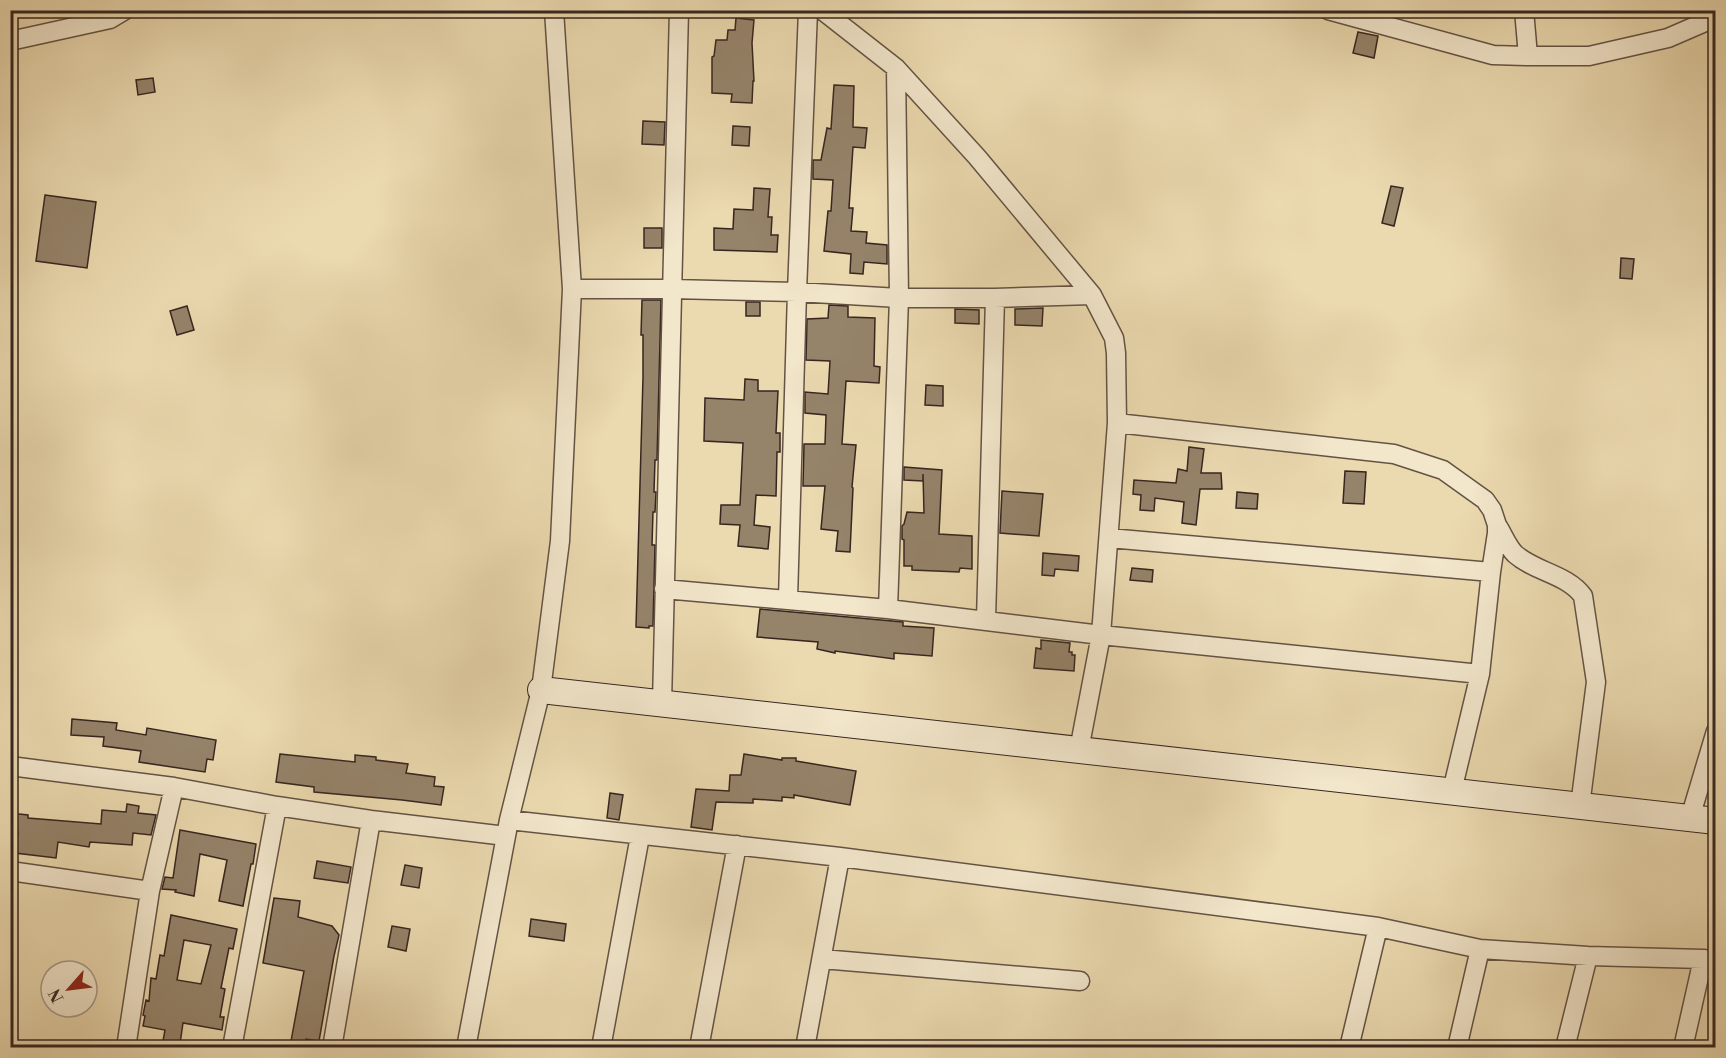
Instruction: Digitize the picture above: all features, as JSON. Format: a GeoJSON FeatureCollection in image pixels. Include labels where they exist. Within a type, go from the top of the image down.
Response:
{"type":"FeatureCollection","features":[{"type":"Feature","properties":{"kind":"street"},"geometry":{"type":"LineString","coordinates":[[10,41],[110,19],[125,10]]}},
{"type":"Feature","properties":{"kind":"street"},"geometry":{"type":"LineString","coordinates":[[466,1047],[508,828],[541,690],[560,541],[572,289],[554,10]]}},
{"type":"Feature","properties":{"kind":"street"},"geometry":{"type":"LineString","coordinates":[[662,703],[679,10]]}},
{"type":"Feature","properties":{"kind":"street"},"geometry":{"type":"LineString","coordinates":[[788,599],[808,10]]}},
{"type":"Feature","properties":{"kind":"street"},"geometry":{"type":"LineString","coordinates":[[822,10],[896,68],[977,157],[1092,295],[1114,338],[1117,423],[1101,635],[1079,750]]}},
{"type":"Feature","properties":{"kind":"street"},"geometry":{"type":"LineString","coordinates":[[1328,10],[1493,56],[1589,56],[1668,38],[1716,15]]}},
{"type":"Feature","properties":{"kind":"street"},"geometry":{"type":"LineString","coordinates":[[1524,10],[1528,56]]}},
{"type":"Feature","properties":{"kind":"street"},"geometry":{"type":"LineString","coordinates":[[888,609],[899,298],[896,68]]}},
{"type":"Feature","properties":{"kind":"street"},"geometry":{"type":"LineString","coordinates":[[572,289],[797,292],[899,298],[1092,295]]}},
{"type":"Feature","properties":{"kind":"street"},"geometry":{"type":"LineString","coordinates":[[986,620],[995,298]]}},
{"type":"Feature","properties":{"kind":"street"},"geometry":{"type":"LineString","coordinates":[[1117,423],[1394,454],[1443,470],[1485,500],[1511,550],[1517,556],[1576,586],[1583,596],[1596,682],[1580,806]]}},
{"type":"Feature","properties":{"kind":"street"},"geometry":{"type":"LineString","coordinates":[[1452,791],[1480,674],[1497,525]]}},
{"type":"Feature","properties":{"kind":"street"},"geometry":{"type":"LineString","coordinates":[[1109,538],[1491,572]]}},
{"type":"Feature","properties":{"kind":"street"},"geometry":{"type":"LineString","coordinates":[[664,589],[888,609],[1101,635],[1480,674]]}},
{"type":"Feature","properties":{"kind":"street"},"geometry":{"type":"LineString","coordinates":[[541,690],[1716,820]]}},
{"type":"Feature","properties":{"kind":"street"},"geometry":{"type":"LineString","coordinates":[[1690,818],[1716,731]]}},
{"type":"Feature","properties":{"kind":"street"},"geometry":{"type":"LineString","coordinates":[[10,766],[174,786],[277,806],[371,820],[640,836],[840,857],[1378,927],[1480,949],[1588,956],[1709,960],[1683,1047]]}},
{"type":"Feature","properties":{"kind":"street"},"geometry":{"type":"LineString","coordinates":[[126,1047],[150,891],[174,786]]}},
{"type":"Feature","properties":{"kind":"street"},"geometry":{"type":"LineString","coordinates":[[232,1047],[277,806]]}},
{"type":"Feature","properties":{"kind":"street"},"geometry":{"type":"LineString","coordinates":[[332,1047],[371,820]]}},
{"type":"Feature","properties":{"kind":"street"},"geometry":{"type":"LineString","coordinates":[[601,1047],[640,836]]}},
{"type":"Feature","properties":{"kind":"street"},"geometry":{"type":"LineString","coordinates":[[699,1047],[737,845]]}},
{"type":"Feature","properties":{"kind":"street"},"geometry":{"type":"LineString","coordinates":[[805,1047],[840,857]]}},
{"type":"Feature","properties":{"kind":"street"},"geometry":{"type":"LineString","coordinates":[[10,872],[150,891]]}},
{"type":"Feature","properties":{"kind":"street"},"geometry":{"type":"LineString","coordinates":[[1349,1047],[1378,927]]}},
{"type":"Feature","properties":{"kind":"street"},"geometry":{"type":"LineString","coordinates":[[1457,1047],[1480,949]]}},
{"type":"Feature","properties":{"kind":"street"},"geometry":{"type":"LineString","coordinates":[[1565,1047],[1588,956]]}},
{"type":"Feature","properties":{"kind":"street"},"geometry":{"type":"LineString","coordinates":[[822,959],[1080,981]]}},
{"type":"Feature","properties":{"kind":"building"},"geometry":{"type":"Polygon","coordinates":[[[736,18],[754,20],[752,103],[731,102],[732,94],[712,93],[712,57],[716,40],[727,40],[728,30],[735,30],[736,18]]]}},
{"type":"Feature","properties":{"kind":"building"},"geometry":{"type":"Polygon","coordinates":[[[1358,32],[1378,36],[1374,58],[1353,53],[1358,32]]]}},
{"type":"Feature","properties":{"kind":"building"},"geometry":{"type":"Polygon","coordinates":[[[153,78],[155,92],[138,95],[136,80],[153,78]]]}},
{"type":"Feature","properties":{"kind":"building"},"geometry":{"type":"Polygon","coordinates":[[[834,85],[854,86],[853,127],[867,128],[865,148],[853,147],[849,208],[853,208],[851,231],[867,232],[866,243],[887,245],[887,264],[864,262],[863,274],[850,273],[851,254],[824,251],[828,211],[831,211],[833,180],[813,179],[813,160],[821,160],[827,128],[831,129],[834,85]]]}},
{"type":"Feature","properties":{"kind":"building"},"geometry":{"type":"Polygon","coordinates":[[[643,121],[665,122],[664,145],[642,144],[643,121]]]}},
{"type":"Feature","properties":{"kind":"building"},"geometry":{"type":"Polygon","coordinates":[[[733,126],[750,127],[749,146],[732,145],[733,126]]]}},
{"type":"Feature","properties":{"kind":"building"},"geometry":{"type":"Polygon","coordinates":[[[1391,186],[1403,188],[1394,226],[1382,223],[1391,186]]]}},
{"type":"Feature","properties":{"kind":"building"},"geometry":{"type":"Polygon","coordinates":[[[754,188],[770,189],[768,217],[772,217],[771,235],[778,235],[777,252],[714,250],[714,228],[733,229],[734,209],[753,210],[754,188]]]}},
{"type":"Feature","properties":{"kind":"building"},"geometry":{"type":"Polygon","coordinates":[[[45,195],[96,202],[87,268],[36,261],[45,195]]]}},
{"type":"Feature","properties":{"kind":"building"},"geometry":{"type":"Polygon","coordinates":[[[644,228],[662,228],[662,248],[644,248],[644,228]]]}},
{"type":"Feature","properties":{"kind":"building"},"geometry":{"type":"Polygon","coordinates":[[[1621,258],[1634,259],[1632,279],[1620,278],[1621,258]]]}},
{"type":"Feature","properties":{"kind":"building"},"geometry":{"type":"Polygon","coordinates":[[[642,300],[661,300],[657,460],[655,460],[654,492],[656,492],[652,545],[655,545],[653,626],[649,628],[636,627],[643,377],[642,300]]]}},
{"type":"Feature","properties":{"kind":"building"},"geometry":{"type":"Polygon","coordinates":[[[746,302],[760,302],[760,316],[746,316],[746,302]]]}},
{"type":"Feature","properties":{"kind":"building"},"geometry":{"type":"Polygon","coordinates":[[[829,305],[848,306],[848,317],[875,318],[874,366],[880,367],[879,383],[846,381],[842,444],[856,445],[850,552],[836,551],[838,531],[821,529],[825,486],[803,486],[804,444],[825,444],[826,415],[805,413],[805,392],[828,394],[830,361],[806,360],[807,319],[828,318],[829,305]]]}},
{"type":"Feature","properties":{"kind":"building"},"geometry":{"type":"Polygon","coordinates":[[[187,306],[194,330],[177,335],[170,311],[187,306]]]}},
{"type":"Feature","properties":{"kind":"building"},"geometry":{"type":"Polygon","coordinates":[[[1043,308],[1042,326],[1015,325],[1015,309],[1043,308]]]}},
{"type":"Feature","properties":{"kind":"building"},"geometry":{"type":"Polygon","coordinates":[[[955,309],[979,310],[979,324],[955,323],[955,309]]]}},
{"type":"Feature","properties":{"kind":"building"},"geometry":{"type":"Polygon","coordinates":[[[745,379],[758,380],[758,391],[778,391],[776,433],[780,433],[780,452],[777,452],[776,496],[756,495],[754,525],[770,527],[768,549],[738,546],[740,525],[720,524],[721,505],[740,505],[743,443],[704,441],[705,398],[744,400],[745,379]]]}},
{"type":"Feature","properties":{"kind":"building"},"geometry":{"type":"Polygon","coordinates":[[[926,385],[943,386],[943,406],[925,405],[926,385]]]}},
{"type":"Feature","properties":{"kind":"building"},"geometry":{"type":"Polygon","coordinates":[[[1189,447],[1204,449],[1201,473],[1221,473],[1222,489],[1200,489],[1196,525],[1182,523],[1184,502],[1155,498],[1154,511],[1140,510],[1141,495],[1133,494],[1134,480],[1176,483],[1178,469],[1187,471],[1189,447]]]}},
{"type":"Feature","properties":{"kind":"building"},"geometry":{"type":"Polygon","coordinates":[[[904,467],[942,470],[939,534],[972,536],[972,569],[960,568],[959,572],[912,570],[912,566],[904,566],[902,526],[907,512],[924,513],[923,474],[923,481],[904,480],[904,467]]]}},
{"type":"Feature","properties":{"kind":"building"},"geometry":{"type":"Polygon","coordinates":[[[1345,471],[1366,472],[1364,504],[1343,503],[1345,471]]]}},
{"type":"Feature","properties":{"kind":"building"},"geometry":{"type":"Polygon","coordinates":[[[1002,491],[1043,494],[1039,536],[1000,533],[1002,491]]]}},
{"type":"Feature","properties":{"kind":"building"},"geometry":{"type":"Polygon","coordinates":[[[1237,492],[1258,494],[1257,509],[1236,508],[1237,492]]]}},
{"type":"Feature","properties":{"kind":"building"},"geometry":{"type":"Polygon","coordinates":[[[1043,553],[1079,556],[1078,571],[1055,569],[1054,576],[1042,575],[1043,553]]]}},
{"type":"Feature","properties":{"kind":"building"},"geometry":{"type":"Polygon","coordinates":[[[1132,568],[1153,570],[1152,582],[1130,580],[1132,568]]]}},
{"type":"Feature","properties":{"kind":"building"},"geometry":{"type":"Polygon","coordinates":[[[760,609],[903,622],[903,626],[934,628],[932,656],[894,653],[894,659],[835,651],[835,653],[817,649],[818,642],[757,637],[760,609]]]}},
{"type":"Feature","properties":{"kind":"building"},"geometry":{"type":"Polygon","coordinates":[[[1041,640],[1070,643],[1069,652],[1075,655],[1074,671],[1034,668],[1036,648],[1041,649],[1041,640]]]}},
{"type":"Feature","properties":{"kind":"building"},"geometry":{"type":"Polygon","coordinates":[[[72,719],[117,723],[116,730],[146,735],[147,728],[216,740],[213,760],[207,759],[205,772],[139,762],[141,751],[103,746],[104,737],[71,735],[72,719]]]}},
{"type":"Feature","properties":{"kind":"building"},"geometry":{"type":"Polygon","coordinates":[[[280,754],[355,762],[355,755],[408,764],[406,773],[435,777],[434,786],[444,787],[441,805],[314,792],[314,787],[276,782],[280,754]]]}},
{"type":"Feature","properties":{"kind":"building"},"geometry":{"type":"Polygon","coordinates":[[[744,754],[782,760],[782,758],[796,758],[796,761],[856,771],[850,805],[794,795],[794,798],[782,797],[782,801],[753,799],[753,803],[716,802],[712,830],[691,827],[696,789],[729,791],[730,775],[741,775],[744,754]]]}},
{"type":"Feature","properties":{"kind":"building"},"geometry":{"type":"Polygon","coordinates":[[[610,793],[623,795],[619,820],[607,818],[610,793]]]}},
{"type":"Feature","properties":{"kind":"building"},"geometry":{"type":"Polygon","coordinates":[[[127,804],[139,806],[138,813],[156,815],[151,835],[133,833],[132,845],[90,842],[89,847],[58,842],[56,858],[15,853],[18,832],[10,831],[10,813],[28,815],[28,818],[101,824],[102,810],[126,812],[127,804]]]}},
{"type":"Feature","properties":{"kind":"building"},"geometry":{"type":"Polygon","coordinates":[[[180,830],[256,844],[243,906],[219,901],[227,860],[200,854],[194,896],[175,892],[176,890],[162,889],[165,877],[173,878],[180,830]]]}},
{"type":"Feature","properties":{"kind":"building"},"geometry":{"type":"Polygon","coordinates":[[[317,861],[351,867],[348,883],[314,878],[317,861]]]}},
{"type":"Feature","properties":{"kind":"building"},"geometry":{"type":"Polygon","coordinates":[[[405,865],[422,868],[419,888],[401,885],[405,865]]]}},
{"type":"Feature","properties":{"kind":"building"},"geometry":{"type":"Polygon","coordinates":[[[274,898],[300,901],[298,917],[332,926],[339,935],[319,1041],[306,1039],[305,1043],[291,1041],[304,971],[263,963],[274,898]]]}},
{"type":"Feature","properties":{"kind":"building"},"geometry":{"type":"Polygon","coordinates":[[[171,915],[237,929],[233,949],[229,948],[221,988],[225,989],[220,1017],[224,1017],[222,1030],[183,1023],[180,1044],[163,1041],[165,1030],[143,1026],[146,1000],[149,1001],[151,978],[156,979],[160,955],[164,956],[171,915]],[[184,940],[177,980],[201,984],[211,945],[184,940]]]}},
{"type":"Feature","properties":{"kind":"building"},"geometry":{"type":"Polygon","coordinates":[[[531,919],[566,924],[564,941],[529,936],[531,919]]]}},
{"type":"Feature","properties":{"kind":"building"},"geometry":{"type":"Polygon","coordinates":[[[392,926],[410,929],[406,951],[388,947],[392,926]]]}}]}
